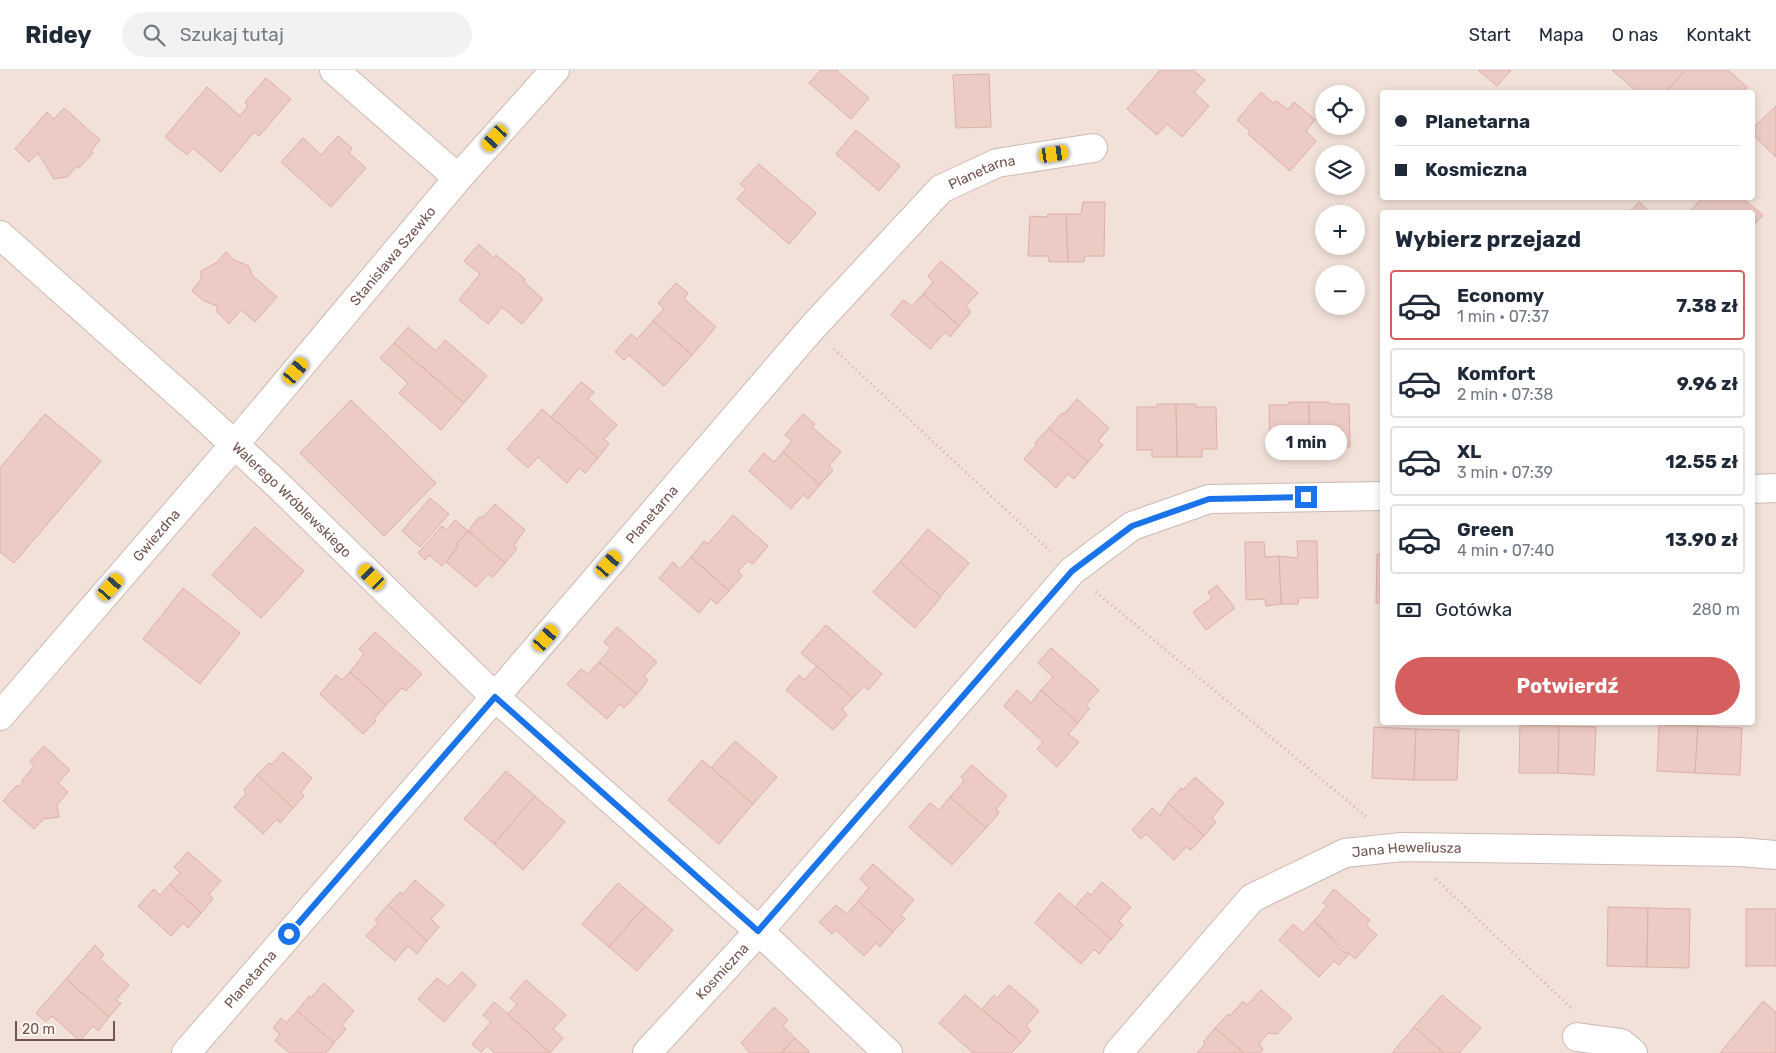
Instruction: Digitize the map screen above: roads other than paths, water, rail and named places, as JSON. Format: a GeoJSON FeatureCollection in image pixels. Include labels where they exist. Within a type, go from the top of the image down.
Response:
{"type":"FeatureCollection","features":[{"type":"Feature","properties":{"kind":"street"},"geometry":{"type":"LineString","coordinates":[[334,70],[458,178]]}},
{"type":"Feature","properties":{"kind":"street","name":"Stanisława Szewko"},"geometry":{"type":"LineString","coordinates":[[234,445],[458,178],[555,70]]}},
{"type":"Feature","properties":{"kind":"street","name":"Planetarna"},"geometry":{"type":"LineString","coordinates":[[186,1053],[495,697],[811,328],[941,190],[997,163],[1093,148]]}},
{"type":"Feature","properties":{"kind":"street","name":"Walerego Wróblewskiego"},"geometry":{"type":"LineString","coordinates":[[0,235],[197,410],[277,484],[495,697],[758,931],[888,1053]]}},
{"type":"Feature","properties":{"kind":"street","name":"Gwiezdna"},"geometry":{"type":"LineString","coordinates":[[0,716],[234,445]]}},
{"type":"Feature","properties":{"kind":"street"},"geometry":{"type":"LineString","coordinates":[[1755,489],[1776,488]]}},
{"type":"Feature","properties":{"kind":"street","name":"Kosmiczna"},"geometry":{"type":"LineString","coordinates":[[647,1053],[758,931],[1072,571],[1132,526],[1209,499],[1380,496]]}},
{"type":"Feature","properties":{"kind":"street","name":"Jana Heweliusza"},"geometry":{"type":"LineString","coordinates":[[1118,1053],[1252,898],[1345,853],[1402,847],[1740,852],[1776,855]]}},
{"type":"Feature","properties":{"kind":"street"},"geometry":{"type":"LineString","coordinates":[[1576,1038],[1621,1043],[1633,1053]]}}]}
